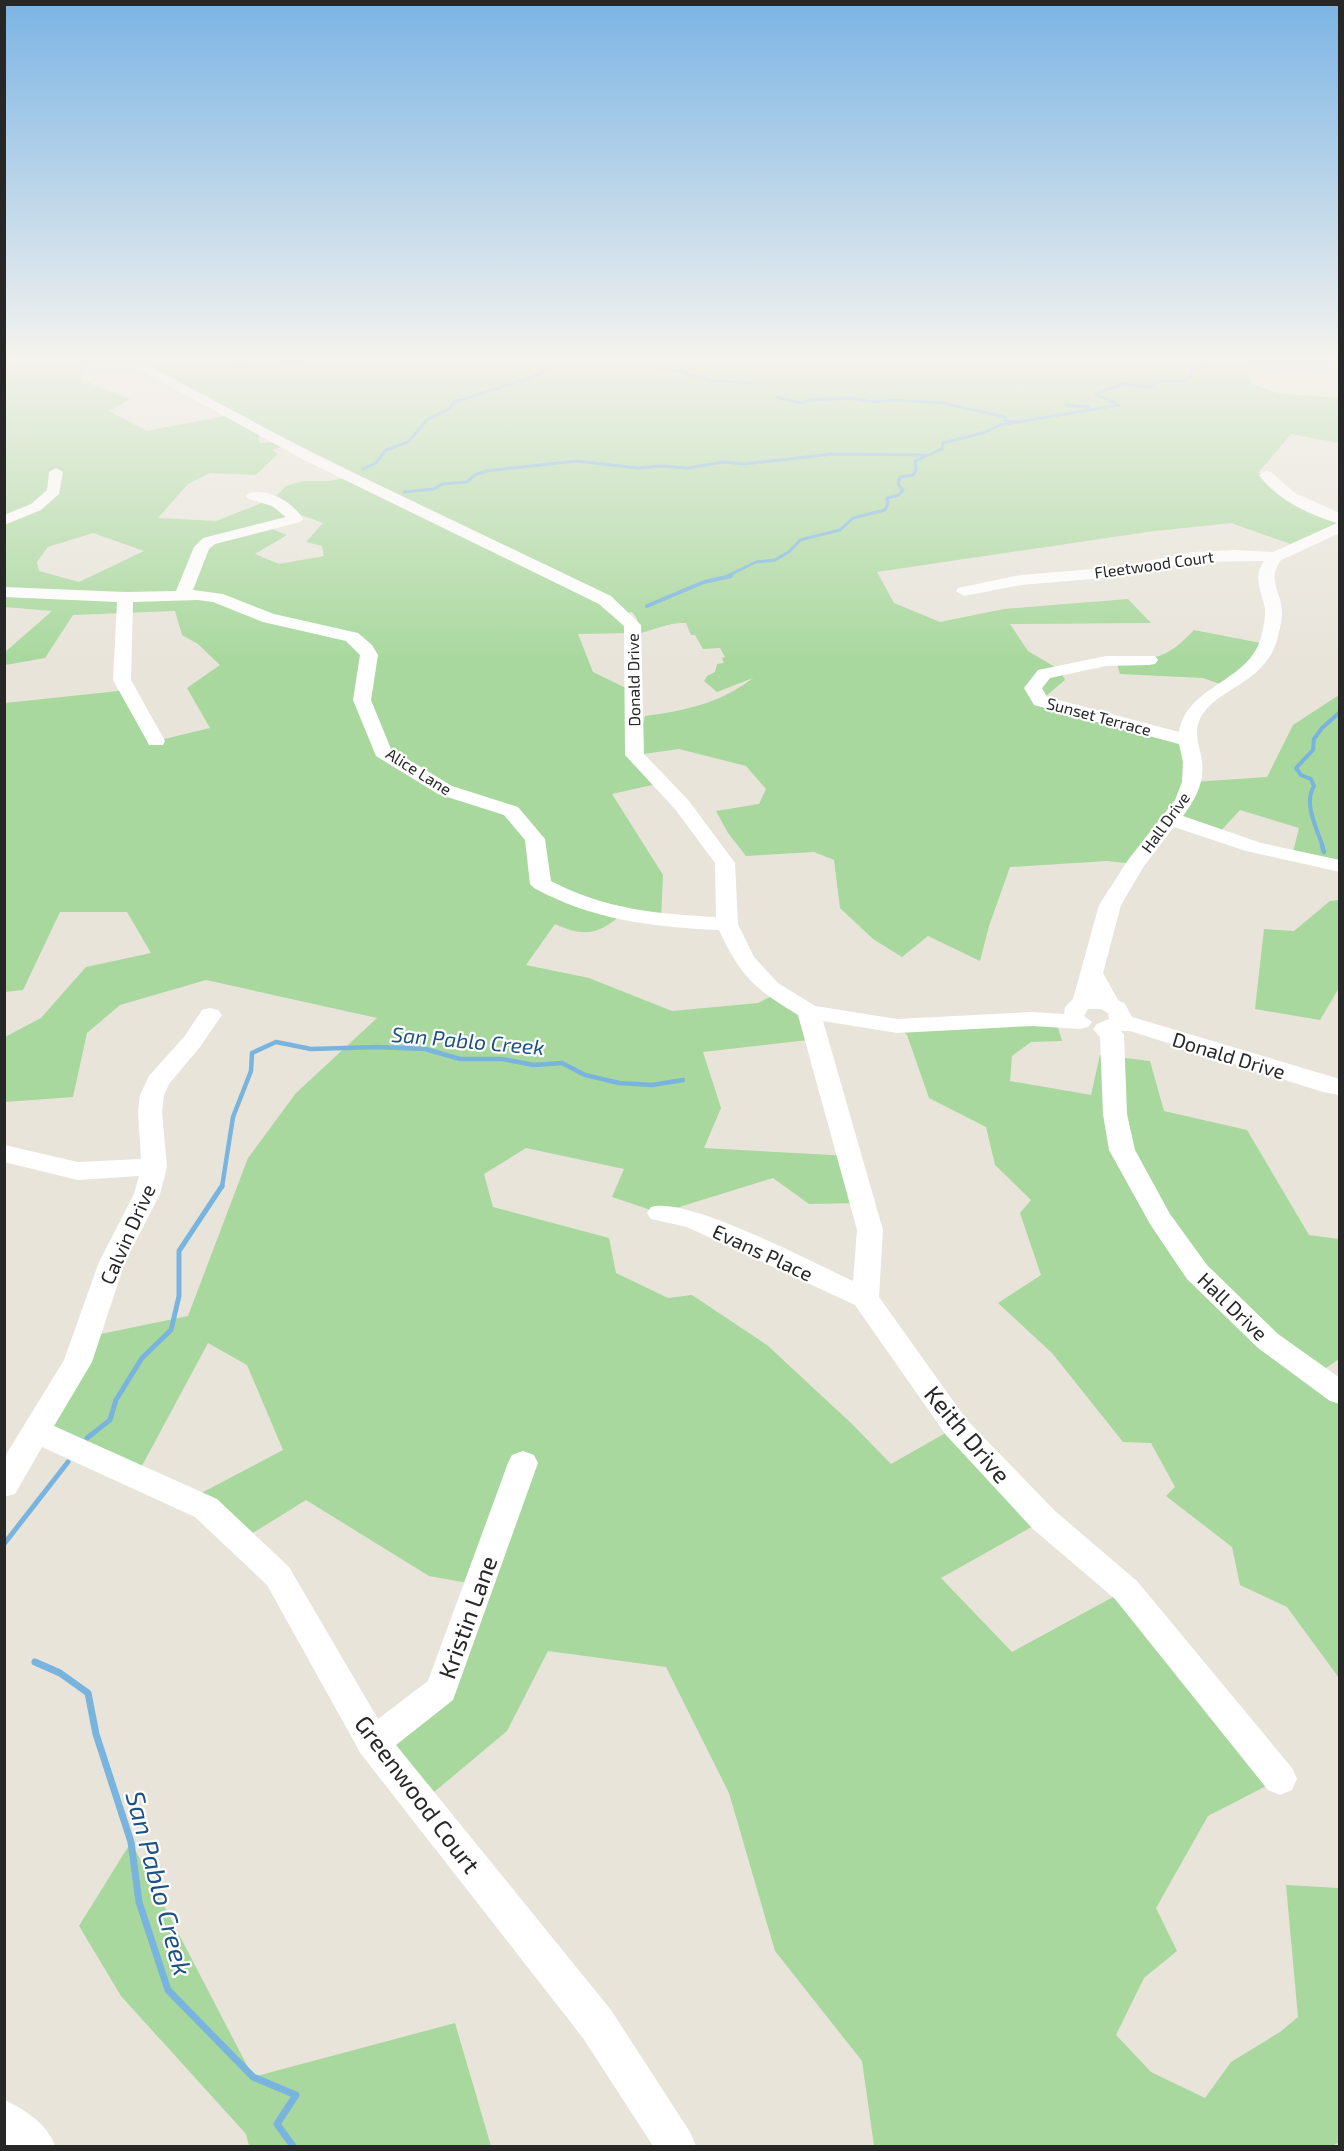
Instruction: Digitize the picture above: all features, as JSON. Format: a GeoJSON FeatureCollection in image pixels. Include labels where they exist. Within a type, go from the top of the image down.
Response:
{"type":"FeatureCollection","features":[{"type":"Feature","properties":{"kind":"street","name":"Donald Drive"},"geometry":{"type":"LineString","coordinates":[[318,461],[605,600],[632,625],[636,657],[635,755],[681,805],[725,863],[726,924],[744,960],[770,988],[810,1012],[897,1026],[1032,1019],[1080,1010],[1098,1001],[1111,1018],[1323,1084],[1340,1087]]}},
{"type":"Feature","properties":{"kind":"street"},"geometry":{"type":"LineString","coordinates":[[4,521],[36,507],[54,491],[56,472]]}},
{"type":"Feature","properties":{"kind":"street"},"geometry":{"type":"LineString","coordinates":[[1266,475],[1272,485],[1283,492],[1340,519]]}},
{"type":"Feature","properties":{"kind":"street"},"geometry":{"type":"LineString","coordinates":[[183,594],[202,547],[209,541],[295,519],[292,512],[282,504],[254,496]]}},
{"type":"Feature","properties":{"kind":"street"},"geometry":{"type":"LineString","coordinates":[[1275,557],[1340,526]]}},
{"type":"Feature","properties":{"kind":"street","name":"Fleetwood Court"},"geometry":{"type":"LineString","coordinates":[[963,591],[989,584],[1034,577],[1118,572],[1201,555],[1239,553],[1275,557]]}},
{"type":"Feature","properties":{"kind":"street","name":"Hall Drive"},"geometry":{"type":"LineString","coordinates":[[1080,1010],[1110,905],[1135,864],[1184,801],[1192,782],[1193,762],[1187,740],[1190,721],[1203,702],[1253,668],[1268,642],[1274,612],[1265,578],[1268,567],[1275,557]]}},
{"type":"Feature","properties":{"kind":"street","name":"Alice Lane"},"geometry":{"type":"LineString","coordinates":[[6,594],[125,597],[183,594],[217,598],[269,618],[352,637],[366,649],[369,663],[362,688],[362,700],[383,752],[445,790],[511,812],[535,839],[541,884],[566,899],[590,908],[661,921],[726,924]]}},
{"type":"Feature","properties":{"kind":"street"},"geometry":{"type":"LineString","coordinates":[[125,597],[122,680],[156,741]]}},
{"type":"Feature","properties":{"kind":"street","name":"Sunset Terrace"},"geometry":{"type":"LineString","coordinates":[[1149,660],[1106,661],[1044,674],[1033,688],[1040,701],[1187,740]]}},
{"type":"Feature","properties":{"kind":"street"},"geometry":{"type":"LineString","coordinates":[[1170,818],[1193,828],[1264,849],[1340,866]]}},
{"type":"Feature","properties":{"kind":"street","name":"Hall Drive"},"geometry":{"type":"LineString","coordinates":[[1092,972],[1111,1018],[1115,1114],[1122,1150],[1159,1218],[1197,1272],[1268,1341],[1340,1393]]}},
{"type":"Feature","properties":{"kind":"street"},"geometry":{"type":"LineString","coordinates":[[810,1012],[870,1230],[865,1298]]}},
{"type":"Feature","properties":{"kind":"street","name":"Calvin Drive"},"geometry":{"type":"LineString","coordinates":[[4,1485],[78,1362],[112,1262],[147,1194],[154,1167],[150,1112],[152,1095],[158,1081],[192,1042],[210,1015]]}},
{"type":"Feature","properties":{"kind":"street"},"geometry":{"type":"LineString","coordinates":[[4,1153],[54,1167],[78,1170],[154,1167]]}},
{"type":"Feature","properties":{"kind":"street","name":"Evans Place"},"geometry":{"type":"LineString","coordinates":[[660,1213],[693,1219],[865,1298]]}},
{"type":"Feature","properties":{"kind":"street","name":"Keith Drive"},"geometry":{"type":"LineString","coordinates":[[865,1298],[956,1427],[1044,1520],[1126,1590],[1280,1779]]}},
{"type":"Feature","properties":{"kind":"street","name":"Greenwood Court"},"geometry":{"type":"LineString","coordinates":[[36,1431],[206,1508],[278,1576],[373,1743],[597,2024],[676,2146]]}},
{"type":"Feature","properties":{"kind":"street","name":"Kristin Lane"},"geometry":{"type":"LineString","coordinates":[[373,1743],[441,1690],[524,1463]]}},
{"type":"Feature","properties":{"kind":"street"},"geometry":{"type":"LineString","coordinates":[[4,2120],[34,2146]]}},
{"type":"Feature","properties":{"kind":"green space"},"geometry":{"type":"Polygon","coordinates":[[[4,461],[270,461],[256,475],[210,473],[188,484],[158,518],[216,521],[274,498],[286,486],[303,481],[329,481],[350,477],[605,600],[632,625],[633,633],[578,634],[593,672],[634,692],[636,752],[645,716],[715,700],[753,678],[717,692],[704,681],[707,676],[715,672],[717,664],[724,663],[722,658],[725,657],[720,648],[703,649],[695,635],[691,635],[686,623],[641,633],[632,612],[625,613],[602,592],[504,547],[331,461],[1268,461],[1258,473],[1266,475],[1289,497],[1339,519],[1339,527],[1299,547],[1231,523],[1147,532],[877,572],[894,603],[940,622],[1004,609],[1128,599],[1151,623],[1010,624],[1028,651],[1060,670],[1065,680],[1040,701],[1187,740],[1193,782],[1267,777],[1293,725],[1339,695],[1339,866],[1292,856],[1299,828],[1240,810],[1218,834],[1193,828],[1171,818],[1135,864],[1107,861],[1010,867],[989,926],[980,961],[928,936],[902,957],[873,939],[840,908],[834,860],[814,852],[746,856],[728,833],[716,811],[759,804],[766,789],[746,766],[679,749],[636,755],[661,783],[612,794],[663,875],[661,921],[621,915],[605,927],[590,932],[574,931],[555,924],[526,965],[589,978],[672,1011],[758,1003],[778,993],[809,1012],[817,1039],[703,1052],[721,1108],[704,1148],[850,1156],[863,1203],[809,1204],[773,1178],[660,1213],[612,1197],[624,1169],[526,1148],[484,1174],[493,1207],[609,1238],[616,1273],[668,1298],[692,1295],[767,1345],[851,1423],[891,1464],[956,1427],[1044,1520],[941,1578],[1012,1652],[1126,1590],[1280,1779],[1208,1816],[1156,1908],[1177,1951],[1144,1978],[1116,2035],[1151,2072],[1205,2098],[1231,2062],[1280,2032],[1298,2017],[1286,1885],[1339,1888],[1339,2142],[1333,2146],[874,2146],[862,2061],[775,1951],[729,1793],[666,1667],[548,1651],[507,1731],[421,1803],[373,1743],[441,1690],[479,1585],[429,1576],[306,1500],[240,1541],[206,1508],[188,1500],[283,1450],[247,1365],[208,1343],[136,1477],[36,1431],[78,1362],[86,1337],[188,1316],[248,1158],[296,1093],[377,1018],[206,980],[120,1005],[87,1033],[73,1097],[5,1102],[5,1037],[41,1018],[86,967],[151,953],[127,912],[60,912],[23,990],[5,992],[5,703],[128,690],[156,741],[210,728],[187,688],[220,665],[198,644],[182,635],[175,611],[73,615],[45,658],[5,665],[4,653],[52,611],[5,607],[5,597],[10,593],[4,592],[6,552],[4,551],[4,461]],[[293,512],[295,519],[267,527],[287,535],[255,554],[279,564],[324,556],[322,546],[306,542],[323,523],[293,512]],[[93,533],[48,547],[37,562],[39,571],[79,582],[144,551],[93,533]]]}},
{"type":"Feature","properties":{"kind":"green space"},"geometry":{"type":"Polygon","coordinates":[[[1194,630],[1266,644],[1226,686],[1203,678],[1120,674],[1116,661],[1159,656],[1176,647],[1194,630]]]}},
{"type":"Feature","properties":{"kind":"green space"},"geometry":{"type":"Polygon","coordinates":[[[1339,900],[1339,988],[1320,1020],[1255,1009],[1264,929],[1294,931],[1330,901],[1339,900]]]}},
{"type":"Feature","properties":{"kind":"green space"},"geometry":{"type":"Polygon","coordinates":[[[1056,1021],[1062,1041],[1031,1042],[1012,1056],[1010,1081],[1091,1095],[1100,1055],[1150,1061],[1164,1111],[1247,1130],[1309,1235],[1339,1239],[1339,1359],[1316,1375],[1339,1393],[1339,1678],[1287,1607],[1240,1585],[1232,1547],[1166,1496],[1175,1487],[1151,1443],[1123,1442],[1052,1353],[998,1303],[1041,1275],[1020,1213],[1031,1200],[995,1165],[986,1127],[929,1098],[907,1035],[897,1026],[1056,1021]]]}},
{"type":"Feature","properties":{"kind":"green space"},"geometry":{"type":"Polygon","coordinates":[[[131,1842],[253,2077],[455,2023],[491,2146],[249,2146],[246,2134],[121,1996],[79,1926],[131,1842]]]}},
{"type":"Feature","properties":{"kind":"waterway"},"geometry":{"type":"LineString","coordinates":[[363,469],[377,461]]}},
{"type":"Feature","properties":{"kind":"waterway"},"geometry":{"type":"LineString","coordinates":[[404,492],[434,489],[442,484],[467,482],[475,475],[486,471],[574,461]]}},
{"type":"Feature","properties":{"kind":"waterway"},"geometry":{"type":"LineString","coordinates":[[580,461],[637,468],[661,466],[687,468],[724,462],[744,464],[767,461]]}},
{"type":"Feature","properties":{"kind":"waterway"},"geometry":{"type":"LineString","coordinates":[[725,577],[756,562],[775,560],[790,551],[800,540],[840,530],[853,518],[885,510],[888,503],[887,498],[899,495],[903,490],[898,484],[900,477],[913,475],[916,470],[915,461]]}},
{"type":"Feature","properties":{"kind":"waterway"},"geometry":{"type":"LineString","coordinates":[[647,606],[704,582],[731,576]]}},
{"type":"Feature","properties":{"kind":"waterway"},"geometry":{"type":"LineString","coordinates":[[1323,847],[1310,808],[1314,786],[1311,779],[1301,775],[1296,768],[1313,750],[1314,739],[1322,728],[1340,712]]}},
{"type":"Feature","properties":{"kind":"waterway"},"geometry":{"type":"LineString","coordinates":[[1322,846],[1324,852]]}},
{"type":"Feature","properties":{"kind":"waterway","name":"San Pablo Creek"},"geometry":{"type":"LineString","coordinates":[[222,1187],[233,1117],[251,1071],[252,1053],[276,1042],[311,1049],[377,1047],[425,1049],[460,1059],[502,1059],[534,1065],[562,1063],[585,1075],[619,1083],[652,1085],[683,1080]]}},
{"type":"Feature","properties":{"kind":"waterway","name":"San Pablo Creek"},"geometry":{"type":"LineString","coordinates":[[87,1438],[110,1420],[116,1400],[142,1358],[171,1330],[179,1296],[179,1251],[222,1186]]}},
{"type":"Feature","properties":{"kind":"waterway","name":"San Pablo Creek"},"geometry":{"type":"LineString","coordinates":[[4,1544],[68,1462]]}},
{"type":"Feature","properties":{"kind":"waterway","name":"San Pablo Creek"},"geometry":{"type":"LineString","coordinates":[[35,1662],[60,1673],[88,1693],[96,1734],[131,1842],[139,1902],[168,1990],[253,2077],[296,2095],[277,2124],[293,2146]]}}]}
